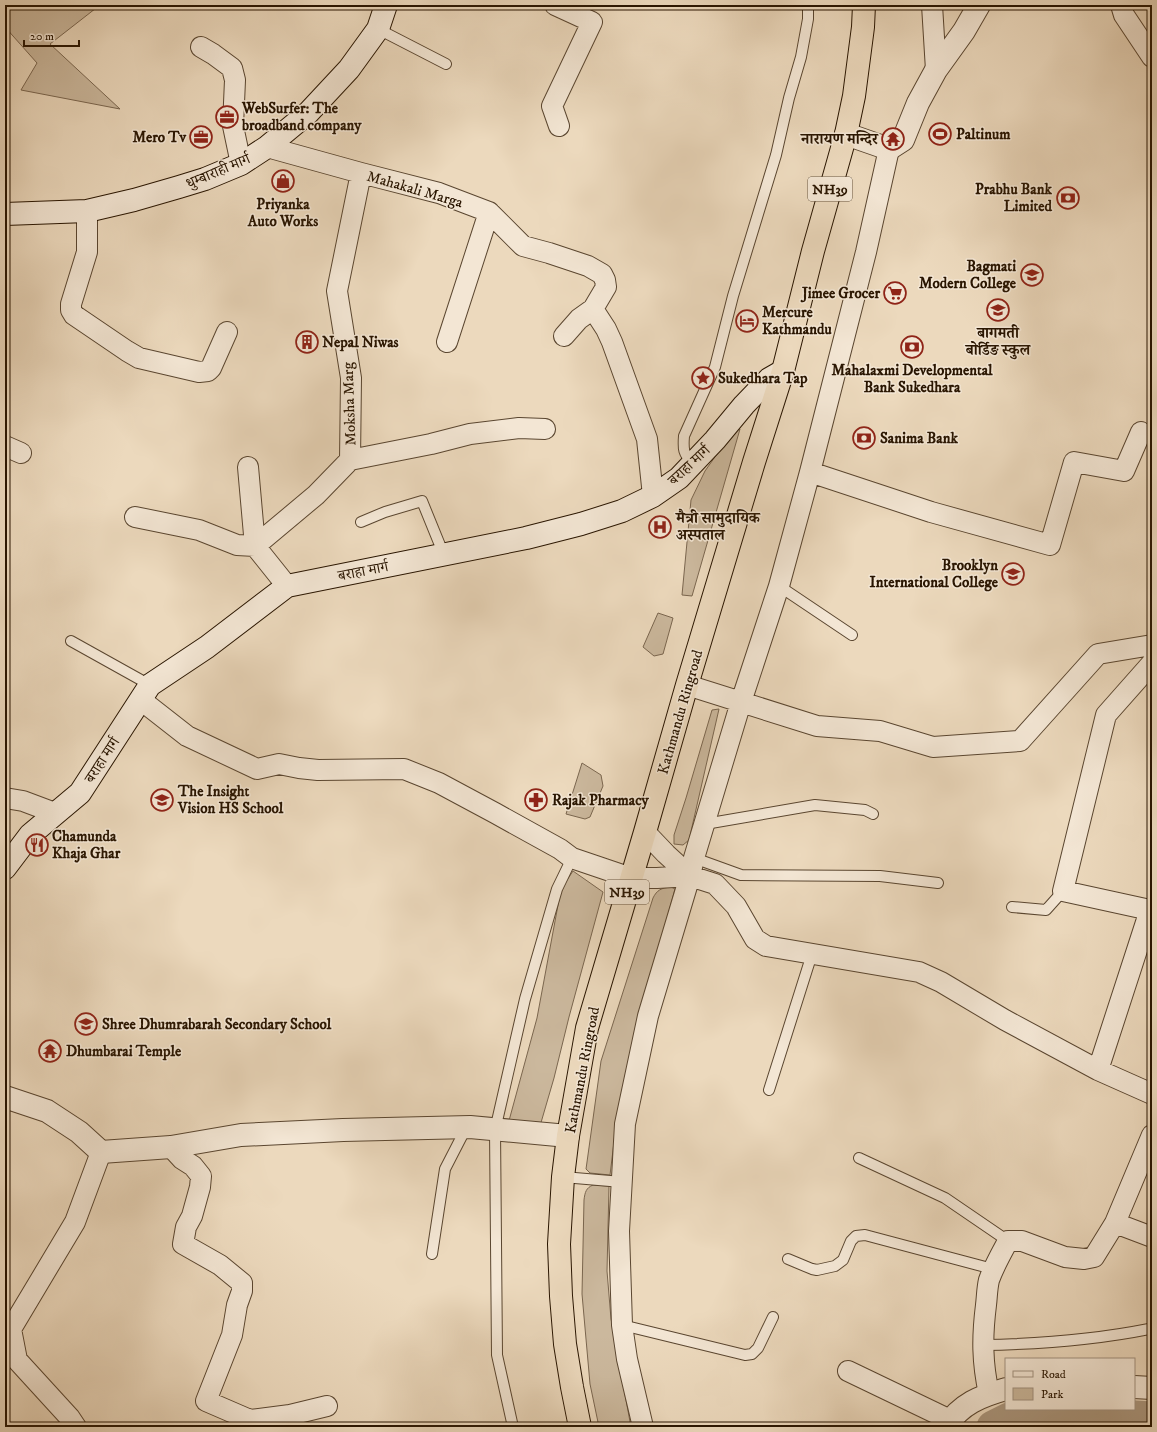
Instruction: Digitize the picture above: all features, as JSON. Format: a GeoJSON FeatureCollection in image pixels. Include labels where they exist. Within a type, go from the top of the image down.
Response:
{"type":"FeatureCollection","features":[{"type":"Feature","properties":{"kind":"highway","name":"Kathmandu Ringroad"},"geometry":{"type":"LineString","coordinates":[[580,1427],[565,1344],[559,1244],[563,1177],[568,1136],[587,1028],[687,685],[783,371],[813,251],[846,134],[854,96],[863,27],[864,5]]}},
{"type":"Feature","properties":{"kind":"main road","name":"धुम्बाराही मार्ग"},"geometry":{"type":"LineString","coordinates":[[5,214],[87,211],[134,200],[179,187],[240,164],[267,147],[313,108],[349,69],[378,29],[386,5]]}},
{"type":"Feature","properties":{"kind":"main road"},"geometry":{"type":"LineString","coordinates":[[846,134],[889,149],[903,140],[918,103],[936,70],[964,31],[979,5]]}},
{"type":"Feature","properties":{"kind":"main road","name":"बराहा मार्ग"},"geometry":{"type":"LineString","coordinates":[[5,868],[30,835],[80,793],[145,692],[287,586],[526,538],[581,524],[622,511],[653,496],[679,478],[769,379],[783,371]]}},
{"type":"Feature","properties":{"kind":"main road"},"geometry":{"type":"LineString","coordinates":[[5,1097],[47,1111],[79,1132],[101,1152],[171,1147],[240,1135],[343,1130],[470,1127],[568,1136]]}},
{"type":"Feature","properties":{"kind":"main road"},"geometry":{"type":"LineString","coordinates":[[1135,1387],[1152,1388]]}},
{"type":"Feature","properties":{"kind":"main road"},"geometry":{"type":"LineString","coordinates":[[948,1423],[959,1410],[973,1400],[998,1392]]}},
{"type":"Feature","properties":{"kind":"street"},"geometry":{"type":"LineString","coordinates":[[555,5],[592,22],[552,106],[560,126]]}},
{"type":"Feature","properties":{"kind":"street"},"geometry":{"type":"LineString","coordinates":[[932,5],[936,70]]}},
{"type":"Feature","properties":{"kind":"street"},"geometry":{"type":"LineString","coordinates":[[1121,5],[1124,16],[1152,57]]}},
{"type":"Feature","properties":{"kind":"street"},"geometry":{"type":"LineString","coordinates":[[201,47],[232,68],[235,80],[233,126],[240,164]]}},
{"type":"Feature","properties":{"kind":"street","name":"Mahakali Marga"},"geometry":{"type":"LineString","coordinates":[[267,147],[439,193],[489,212],[523,246],[588,266],[602,274],[606,287],[593,309],[579,319],[564,336]]}},
{"type":"Feature","properties":{"kind":"street"},"geometry":{"type":"LineString","coordinates":[[643,1427],[627,1359],[622,1325],[619,1231],[625,1124],[648,1016],[741,702],[779,586],[810,472],[866,252],[889,149]]}},
{"type":"Feature","properties":{"kind":"street","name":"Moksha Marg"},"geometry":{"type":"LineString","coordinates":[[254,546],[316,495],[350,460],[351,378],[337,291],[361,173]]}},
{"type":"Feature","properties":{"kind":"street"},"geometry":{"type":"LineString","coordinates":[[87,211],[87,252],[71,304],[71,310],[74,315],[139,358],[199,372],[208,371],[211,368],[226,332]]}},
{"type":"Feature","properties":{"kind":"street"},"geometry":{"type":"LineString","coordinates":[[447,342],[489,212]]}},
{"type":"Feature","properties":{"kind":"street"},"geometry":{"type":"LineString","coordinates":[[593,309],[612,342],[647,439],[653,496]]}},
{"type":"Feature","properties":{"kind":"street"},"geometry":{"type":"LineString","coordinates":[[350,460],[431,444],[470,434],[519,428],[545,429]]}},
{"type":"Feature","properties":{"kind":"street"},"geometry":{"type":"LineString","coordinates":[[810,472],[931,512],[1050,544],[1074,462],[1124,471],[1141,432]]}},
{"type":"Feature","properties":{"kind":"street"},"geometry":{"type":"LineString","coordinates":[[248,467],[254,546],[287,586]]}},
{"type":"Feature","properties":{"kind":"street"},"geometry":{"type":"LineString","coordinates":[[135,517],[199,530],[237,545],[254,546]]}},
{"type":"Feature","properties":{"kind":"street"},"geometry":{"type":"LineString","coordinates":[[687,685],[817,726],[880,731],[932,747],[1020,741],[1098,654],[1152,645]]}},
{"type":"Feature","properties":{"kind":"street"},"geometry":{"type":"LineString","coordinates":[[1098,1070],[1147,940],[1151,910],[1063,891],[1106,715],[1152,663]]}},
{"type":"Feature","properties":{"kind":"street"},"geometry":{"type":"LineString","coordinates":[[145,692],[187,736],[257,769],[279,764],[318,770],[404,769],[439,783],[495,812],[560,848],[572,858],[631,878],[658,878],[692,867]]}},
{"type":"Feature","properties":{"kind":"street"},"geometry":{"type":"LineString","coordinates":[[5,798],[22,801],[55,813]]}},
{"type":"Feature","properties":{"kind":"street"},"geometry":{"type":"LineString","coordinates":[[645,832],[666,854],[692,867],[715,884],[736,906],[755,939],[766,946],[918,972],[941,982],[1005,1020],[1098,1070],[1152,1094]]}},
{"type":"Feature","properties":{"kind":"street"},"geometry":{"type":"LineString","coordinates":[[998,1392],[984,1370],[983,1323],[988,1282],[993,1269],[1008,1241],[1022,1241],[1065,1257],[1084,1259],[1094,1257],[1115,1223],[1152,1135]]}},
{"type":"Feature","properties":{"kind":"street"},"geometry":{"type":"LineString","coordinates":[[171,1147],[182,1159],[193,1166],[201,1176],[200,1187],[192,1216],[186,1227],[184,1244],[220,1265],[242,1283],[242,1291],[237,1305],[232,1335],[206,1401],[250,1420],[290,1415],[327,1406]]}},
{"type":"Feature","properties":{"kind":"street"},"geometry":{"type":"LineString","coordinates":[[76,1427],[70,1418],[11,1356],[12,1330],[75,1222],[101,1152]]}},
{"type":"Feature","properties":{"kind":"street"},"geometry":{"type":"LineString","coordinates":[[1115,1223],[1152,1237]]}},
{"type":"Feature","properties":{"kind":"street"},"geometry":{"type":"LineString","coordinates":[[848,1371],[948,1423]]}},
{"type":"Feature","properties":{"kind":"lane"},"geometry":{"type":"LineString","coordinates":[[693,463],[686,456],[683,447],[684,436],[715,367],[733,296],[776,155],[789,98],[801,57],[808,19],[808,5]]}},
{"type":"Feature","properties":{"kind":"lane"},"geometry":{"type":"LineString","coordinates":[[378,29],[446,64]]}},
{"type":"Feature","properties":{"kind":"lane"},"geometry":{"type":"LineString","coordinates":[[361,522],[384,512],[422,501],[444,555]]}},
{"type":"Feature","properties":{"kind":"lane"},"geometry":{"type":"LineString","coordinates":[[779,586],[852,635]]}},
{"type":"Feature","properties":{"kind":"lane"},"geometry":{"type":"LineString","coordinates":[[71,641],[145,692]]}},
{"type":"Feature","properties":{"kind":"lane"},"geometry":{"type":"LineString","coordinates":[[705,824],[815,805],[865,810],[873,814]]}},
{"type":"Feature","properties":{"kind":"lane"},"geometry":{"type":"LineString","coordinates":[[512,1427],[497,1355],[495,1130],[525,999],[556,889],[572,858]]}},
{"type":"Feature","properties":{"kind":"lane"},"geometry":{"type":"LineString","coordinates":[[692,867],[741,875],[880,876],[938,883]]}},
{"type":"Feature","properties":{"kind":"lane"},"geometry":{"type":"LineString","coordinates":[[1012,907],[1046,910],[1063,891]]}},
{"type":"Feature","properties":{"kind":"lane"},"geometry":{"type":"LineString","coordinates":[[769,1090],[812,954]]}},
{"type":"Feature","properties":{"kind":"lane"},"geometry":{"type":"LineString","coordinates":[[432,1254],[445,1169],[463,1134],[470,1127]]}},
{"type":"Feature","properties":{"kind":"lane"},"geometry":{"type":"LineString","coordinates":[[859,1158],[945,1198],[1008,1241]]}},
{"type":"Feature","properties":{"kind":"lane"},"geometry":{"type":"LineString","coordinates":[[563,1177],[622,1182]]}},
{"type":"Feature","properties":{"kind":"lane"},"geometry":{"type":"LineString","coordinates":[[788,1259],[817,1270],[835,1266],[843,1260],[851,1240],[856,1236],[865,1235],[993,1269]]}},
{"type":"Feature","properties":{"kind":"lane"},"geometry":{"type":"LineString","coordinates":[[622,1325],[746,1355],[752,1354],[758,1348],[773,1317]]}},
{"type":"Feature","properties":{"kind":"lane"},"geometry":{"type":"LineString","coordinates":[[983,1345],[1018,1344],[1116,1336],[1149,1329]]}},
{"type":"Feature","properties":{"kind":"green space"},"geometry":{"type":"Polygon","coordinates":[[[5,5],[100,5],[50,44],[120,109],[21,90],[37,63],[5,27],[5,5]]]}},
{"type":"Feature","properties":{"kind":"green space"},"geometry":{"type":"Polygon","coordinates":[[[740,429],[692,596],[682,595],[691,500],[705,471],[734,430],[740,429]]]}},
{"type":"Feature","properties":{"kind":"green space"},"geometry":{"type":"Polygon","coordinates":[[[658,613],[673,618],[663,654],[654,656],[643,647],[658,613]]]}},
{"type":"Feature","properties":{"kind":"green space"},"geometry":{"type":"Polygon","coordinates":[[[719,709],[689,840],[683,845],[674,844],[674,835],[712,710],[719,709]]]}},
{"type":"Feature","properties":{"kind":"green space"},"geometry":{"type":"Polygon","coordinates":[[[582,763],[601,775],[603,786],[590,817],[585,819],[566,814],[582,763]]]}},
{"type":"Feature","properties":{"kind":"green space"},"geometry":{"type":"Polygon","coordinates":[[[573,871],[603,892],[540,1126],[507,1128],[537,1018],[561,889],[573,871]]]}},
{"type":"Feature","properties":{"kind":"green space"},"geometry":{"type":"Polygon","coordinates":[[[671,887],[675,889],[638,1026],[617,1117],[610,1175],[590,1173],[586,1169],[601,1061],[653,898],[660,890],[671,887]]]}},
{"type":"Feature","properties":{"kind":"green space"},"geometry":{"type":"Polygon","coordinates":[[[593,1185],[609,1186],[607,1271],[611,1319],[631,1427],[599,1427],[590,1384],[582,1294],[584,1200],[586,1191],[593,1185]]]}},
{"type":"Feature","properties":{"kind":"waterway"},"geometry":{"type":"LineString","coordinates":[[993,1427],[1009,1419],[1042,1414],[1085,1414],[1152,1418]]}},
{"type":"Feature","properties":{"kind":"place","name":"WebSurfer: The broadband company"},"geometry":{"type":"Point","coordinates":[227,117]}},
{"type":"Feature","properties":{"kind":"place","name":"Paltinum"},"geometry":{"type":"Point","coordinates":[940,134]}},
{"type":"Feature","properties":{"kind":"place","name":"Mero Tv"},"geometry":{"type":"Point","coordinates":[201,137]}},
{"type":"Feature","properties":{"kind":"place","name":"नारायण मन्दिर"},"geometry":{"type":"Point","coordinates":[893,139]}},
{"type":"Feature","properties":{"kind":"place","name":"Priyanka Auto Works"},"geometry":{"type":"Point","coordinates":[283,181]}},
{"type":"Feature","properties":{"kind":"place","name":"Prabhu Bank Limited"},"geometry":{"type":"Point","coordinates":[1068,198]}},
{"type":"Feature","properties":{"kind":"place","name":"Bagmati Modern College"},"geometry":{"type":"Point","coordinates":[1032,275]}},
{"type":"Feature","properties":{"kind":"place","name":"Jimee Grocer"},"geometry":{"type":"Point","coordinates":[895,293]}},
{"type":"Feature","properties":{"kind":"place","name":"बागमती बोर्डिङ स्कुल"},"geometry":{"type":"Point","coordinates":[998,310]}},
{"type":"Feature","properties":{"kind":"place","name":"Mercure Kathmandu"},"geometry":{"type":"Point","coordinates":[747,321]}},
{"type":"Feature","properties":{"kind":"place","name":"Nepal Niwas"},"geometry":{"type":"Point","coordinates":[307,342]}},
{"type":"Feature","properties":{"kind":"place","name":"Mahalaxmi Developmental Bank Sukedhara"},"geometry":{"type":"Point","coordinates":[912,347]}},
{"type":"Feature","properties":{"kind":"place","name":"Sukedhara Tap"},"geometry":{"type":"Point","coordinates":[703,378]}},
{"type":"Feature","properties":{"kind":"place","name":"Sanima Bank"},"geometry":{"type":"Point","coordinates":[864,438]}},
{"type":"Feature","properties":{"kind":"place","name":"मैत्री सामुदायिक अस्पताल"},"geometry":{"type":"Point","coordinates":[660,527]}},
{"type":"Feature","properties":{"kind":"place","name":"Brooklyn International College"},"geometry":{"type":"Point","coordinates":[1013,574]}},
{"type":"Feature","properties":{"kind":"place","name":"The Insight Vision HS School"},"geometry":{"type":"Point","coordinates":[162,800]}},
{"type":"Feature","properties":{"kind":"place","name":"Rajak Pharmacy"},"geometry":{"type":"Point","coordinates":[536,800]}},
{"type":"Feature","properties":{"kind":"place","name":"Chamunda Khaja Ghar"},"geometry":{"type":"Point","coordinates":[37,845]}},
{"type":"Feature","properties":{"kind":"place","name":"Shree Dhumrabarah Secondary School"},"geometry":{"type":"Point","coordinates":[86,1024]}},
{"type":"Feature","properties":{"kind":"place","name":"Dhumbarai Temple"},"geometry":{"type":"Point","coordinates":[50,1051]}}]}
